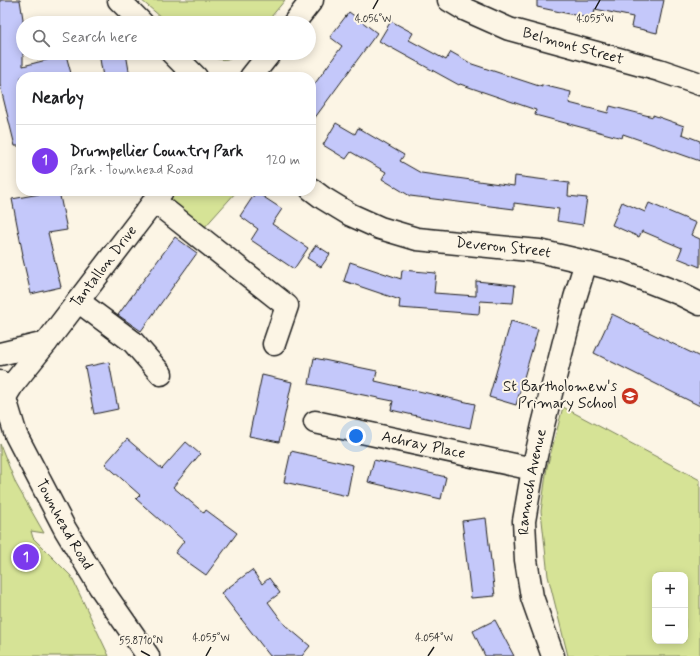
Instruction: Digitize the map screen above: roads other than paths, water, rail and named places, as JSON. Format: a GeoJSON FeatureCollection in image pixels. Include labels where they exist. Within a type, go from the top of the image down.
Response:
{"type":"FeatureCollection","features":[{"type":"Feature","properties":{"kind":"street"},"geometry":{"type":"LineString","coordinates":[[118,0],[135,16]]}},
{"type":"Feature","properties":{"kind":"street"},"geometry":{"type":"LineString","coordinates":[[299,16],[312,0]]}},
{"type":"Feature","properties":{"kind":"street","name":"Belmont Street"},"geometry":{"type":"LineString","coordinates":[[449,0],[464,9],[509,29],[659,70],[700,84]]}},
{"type":"Feature","properties":{"kind":"street"},"geometry":{"type":"LineString","coordinates":[[179,60],[191,72]]}},
{"type":"Feature","properties":{"kind":"street"},"geometry":{"type":"LineString","coordinates":[[255,72],[264,60]]}},
{"type":"Feature","properties":{"kind":"street","name":"Deveron Street"},"geometry":{"type":"LineString","coordinates":[[316,192],[351,215],[380,228],[418,239],[539,251],[586,262],[627,273],[678,293],[700,304]]}},
{"type":"Feature","properties":{"kind":"street"},"geometry":{"type":"LineString","coordinates":[[158,196],[287,306],[274,344]]}},
{"type":"Feature","properties":{"kind":"street","name":"Tantallon Drive"},"geometry":{"type":"LineString","coordinates":[[2,390],[12,384],[46,343],[158,196]]}},
{"type":"Feature","properties":{"kind":"street","name":"Rannoch Avenue"},"geometry":{"type":"LineString","coordinates":[[553,656],[532,598],[526,560],[524,521],[533,469],[575,298],[586,262]]}},
{"type":"Feature","properties":{"kind":"street"},"geometry":{"type":"LineString","coordinates":[[78,301],[133,342],[161,374]]}},
{"type":"Feature","properties":{"kind":"street"},"geometry":{"type":"LineString","coordinates":[[0,354],[46,343]]}},
{"type":"Feature","properties":{"kind":"street","name":"Townhead Road"},"geometry":{"type":"LineString","coordinates":[[2,390],[16,435],[65,529],[100,587],[148,656]]}},
{"type":"Feature","properties":{"kind":"street","name":"Achray Place"},"geometry":{"type":"LineString","coordinates":[[315,422],[533,469]]}},
{"type":"Feature","properties":{"kind":"place","name":"St Bartholomew's Primary School"},"geometry":{"type":"Point","coordinates":[630,396]}},
{"type":"Feature","properties":{"kind":"place","name":"Drumpellier Country Park"},"geometry":{"type":"Point","coordinates":[26,557]}}]}
